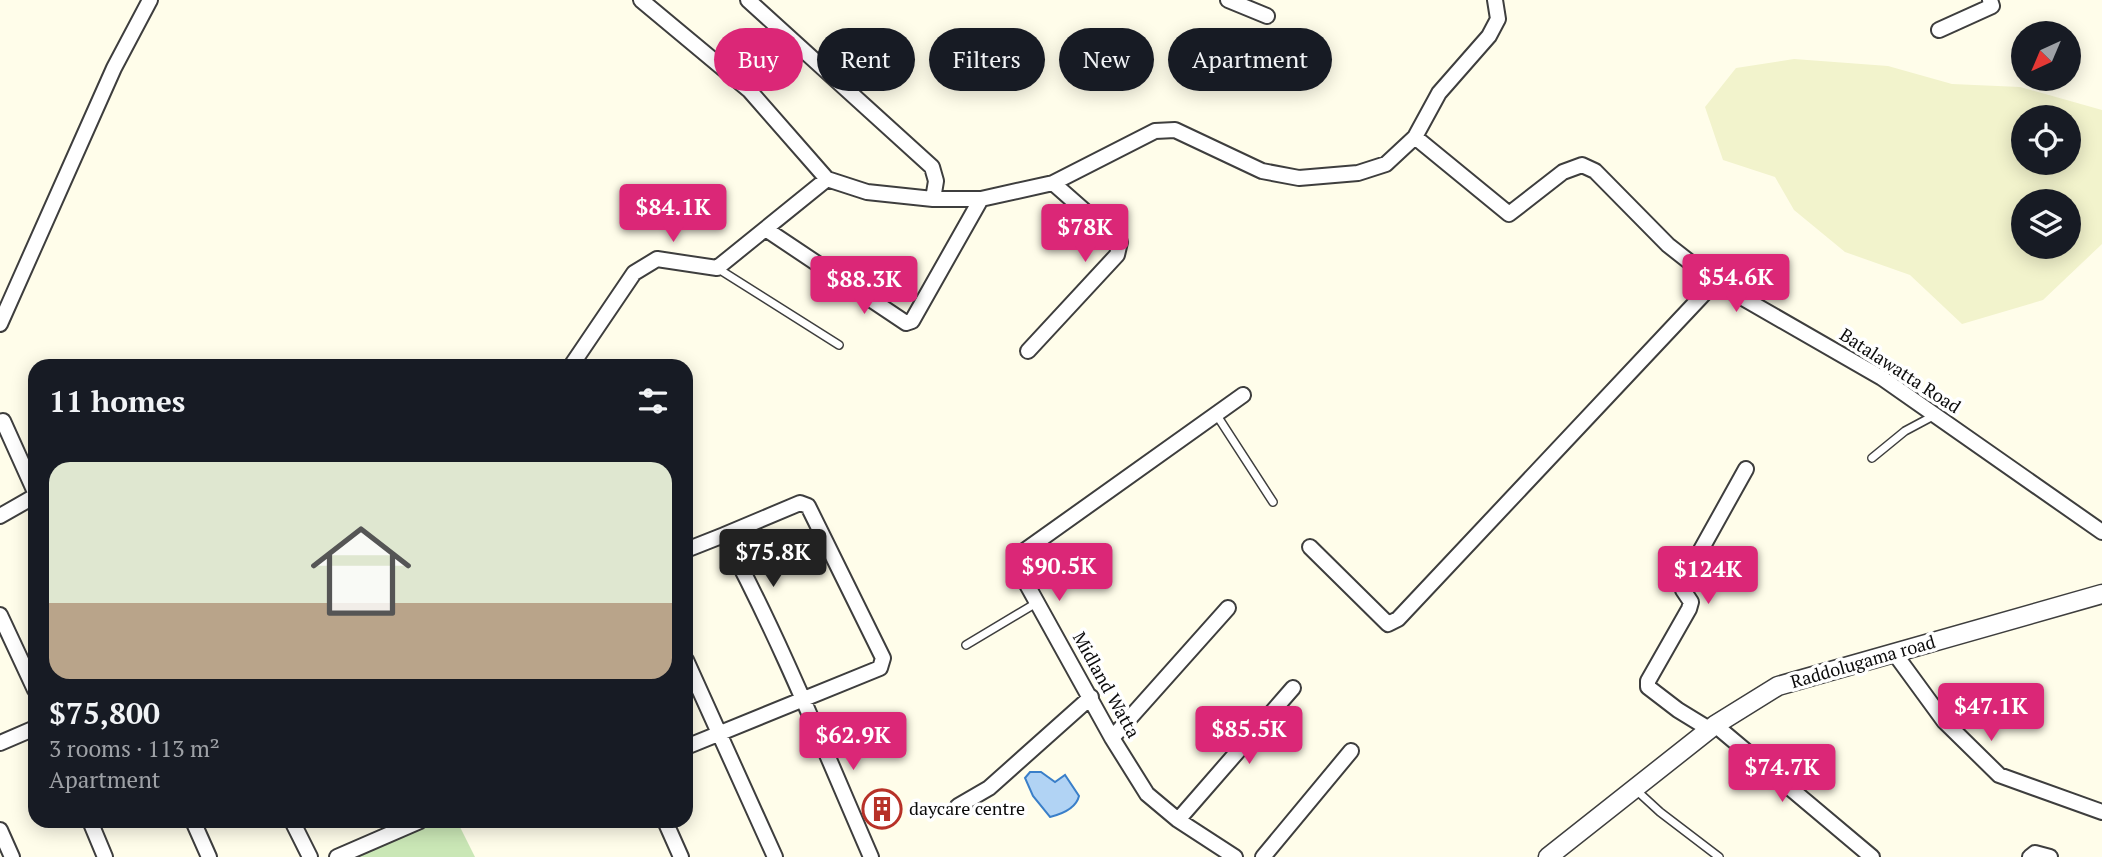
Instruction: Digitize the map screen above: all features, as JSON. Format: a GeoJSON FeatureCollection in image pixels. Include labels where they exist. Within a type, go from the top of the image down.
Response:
{"type":"FeatureCollection","features":[{"type":"Feature","properties":{"kind":"street"},"geometry":{"type":"LineString","coordinates":[[0,324],[114,68],[149,0]]}},
{"type":"Feature","properties":{"kind":"street"},"geometry":{"type":"LineString","coordinates":[[641,0],[749,90],[827,179],[867,192],[933,199],[981,198],[1053,183],[1155,131],[1175,130],[1262,171],[1299,178],[1358,173],[1386,164],[1415,137],[1439,93],[1489,36],[1499,19],[1497,1]]}},
{"type":"Feature","properties":{"kind":"street"},"geometry":{"type":"LineString","coordinates":[[748,0],[932,167],[936,181],[933,199]]}},
{"type":"Feature","properties":{"kind":"street"},"geometry":{"type":"LineString","coordinates":[[1228,0],[1267,16]]}},
{"type":"Feature","properties":{"kind":"street"},"geometry":{"type":"LineString","coordinates":[[1939,30],[1992,6],[1990,0]]}},
{"type":"Feature","properties":{"kind":"street","name":"Batalawatta Road"},"geometry":{"type":"LineString","coordinates":[[1415,137],[1509,214],[1563,172],[1582,165],[1595,171],[1668,245],[1715,282],[1882,377],[2102,533]]}},
{"type":"Feature","properties":{"kind":"street"},"geometry":{"type":"LineString","coordinates":[[576,359],[634,273],[657,259],[717,268],[827,179]]}},
{"type":"Feature","properties":{"kind":"street"},"geometry":{"type":"LineString","coordinates":[[1028,351],[1117,255],[1120,242],[1053,183]]}},
{"type":"Feature","properties":{"kind":"street"},"geometry":{"type":"LineString","coordinates":[[766,230],[906,323],[912,321],[981,198]]}},
{"type":"Feature","properties":{"kind":"street"},"geometry":{"type":"LineString","coordinates":[[1310,547],[1388,624],[1398,619],[1715,282]]}},
{"type":"Feature","properties":{"kind":"street","name":"Midland Watta"},"geometry":{"type":"LineString","coordinates":[[1234,857],[1178,820],[1147,794],[1112,738],[1020,572],[1020,554],[1243,395]]}},
{"type":"Feature","properties":{"kind":"street"},"geometry":{"type":"LineString","coordinates":[[3,421],[28,478]]}},
{"type":"Feature","properties":{"kind":"street"},"geometry":{"type":"LineString","coordinates":[[1746,469],[1687,575],[1683,590],[1691,602],[1689,609],[1648,681],[1648,687],[1678,710],[1712,727],[1872,857]]}},
{"type":"Feature","properties":{"kind":"street"},"geometry":{"type":"LineString","coordinates":[[0,516],[28,498]]}},
{"type":"Feature","properties":{"kind":"street"},"geometry":{"type":"LineString","coordinates":[[693,547],[800,503],[808,506],[838,562],[883,658],[880,668],[693,744]]}},
{"type":"Feature","properties":{"kind":"street"},"geometry":{"type":"LineString","coordinates":[[724,535],[758,596],[871,857]]}},
{"type":"Feature","properties":{"kind":"street","name":"Raddolugama road"},"geometry":{"type":"LineString","coordinates":[[1548,857],[1712,727],[1778,686],[2102,594]]}},
{"type":"Feature","properties":{"kind":"street"},"geometry":{"type":"LineString","coordinates":[[1112,738],[1228,608]]}},
{"type":"Feature","properties":{"kind":"street"},"geometry":{"type":"LineString","coordinates":[[0,615],[28,675]]}},
{"type":"Feature","properties":{"kind":"street"},"geometry":{"type":"LineString","coordinates":[[1895,654],[1944,721],[1999,775],[2102,812]]}},
{"type":"Feature","properties":{"kind":"street"},"geometry":{"type":"LineString","coordinates":[[693,676],[775,857]]}},
{"type":"Feature","properties":{"kind":"street"},"geometry":{"type":"LineString","coordinates":[[1178,820],[1293,688]]}},
{"type":"Feature","properties":{"kind":"street"},"geometry":{"type":"LineString","coordinates":[[958,806],[989,788],[1091,697]]}},
{"type":"Feature","properties":{"kind":"street"},"geometry":{"type":"LineString","coordinates":[[0,743],[28,731]]}},
{"type":"Feature","properties":{"kind":"street"},"geometry":{"type":"LineString","coordinates":[[1263,857],[1352,751]]}},
{"type":"Feature","properties":{"kind":"street"},"geometry":{"type":"LineString","coordinates":[[93,828],[105,857]]}},
{"type":"Feature","properties":{"kind":"street"},"geometry":{"type":"LineString","coordinates":[[196,828],[209,857]]}},
{"type":"Feature","properties":{"kind":"street"},"geometry":{"type":"LineString","coordinates":[[296,828],[310,857]]}},
{"type":"Feature","properties":{"kind":"street"},"geometry":{"type":"LineString","coordinates":[[337,857],[389,828]]}},
{"type":"Feature","properties":{"kind":"street"},"geometry":{"type":"LineString","coordinates":[[668,828],[681,857]]}},
{"type":"Feature","properties":{"kind":"street"},"geometry":{"type":"LineString","coordinates":[[0,830],[12,857]]}},
{"type":"Feature","properties":{"kind":"street"},"geometry":{"type":"LineString","coordinates":[[2031,857],[2035,853],[2050,857]]}},
{"type":"Feature","properties":{"kind":"lane"},"geometry":{"type":"LineString","coordinates":[[717,268],[839,345]]}},
{"type":"Feature","properties":{"kind":"lane"},"geometry":{"type":"LineString","coordinates":[[1216,413],[1273,502]]}},
{"type":"Feature","properties":{"kind":"lane"},"geometry":{"type":"LineString","coordinates":[[1871,458],[1905,431],[1936,415]]}},
{"type":"Feature","properties":{"kind":"lane"},"geometry":{"type":"LineString","coordinates":[[966,645],[1038,602]]}},
{"type":"Feature","properties":{"kind":"lane"},"geometry":{"type":"LineString","coordinates":[[1635,789],[1660,812],[1719,857]]}},
{"type":"Feature","properties":{"kind":"green space"},"geometry":{"type":"Polygon","coordinates":[[[1794,59],[1888,66],[1952,84],[2011,87],[2011,91],[2034,91],[2102,110],[2102,244],[2043,300],[1962,324],[1910,275],[1845,252],[1794,210],[1775,177],[1723,160],[1705,107],[1736,68],[1794,59]]]}},
{"type":"Feature","properties":{"kind":"green space"},"geometry":{"type":"Polygon","coordinates":[[[412,828],[460,828],[475,857],[350,857],[412,828]]]}},
{"type":"Feature","properties":{"kind":"water"},"geometry":{"type":"Polygon","coordinates":[[[1030,772],[1041,772],[1055,782],[1065,775],[1079,796],[1072,808],[1050,817],[1033,796],[1025,778],[1030,772]]]}},
{"type":"Feature","properties":{"kind":"place","name":"daycare centre"},"geometry":{"type":"Point","coordinates":[882,809]}}]}
